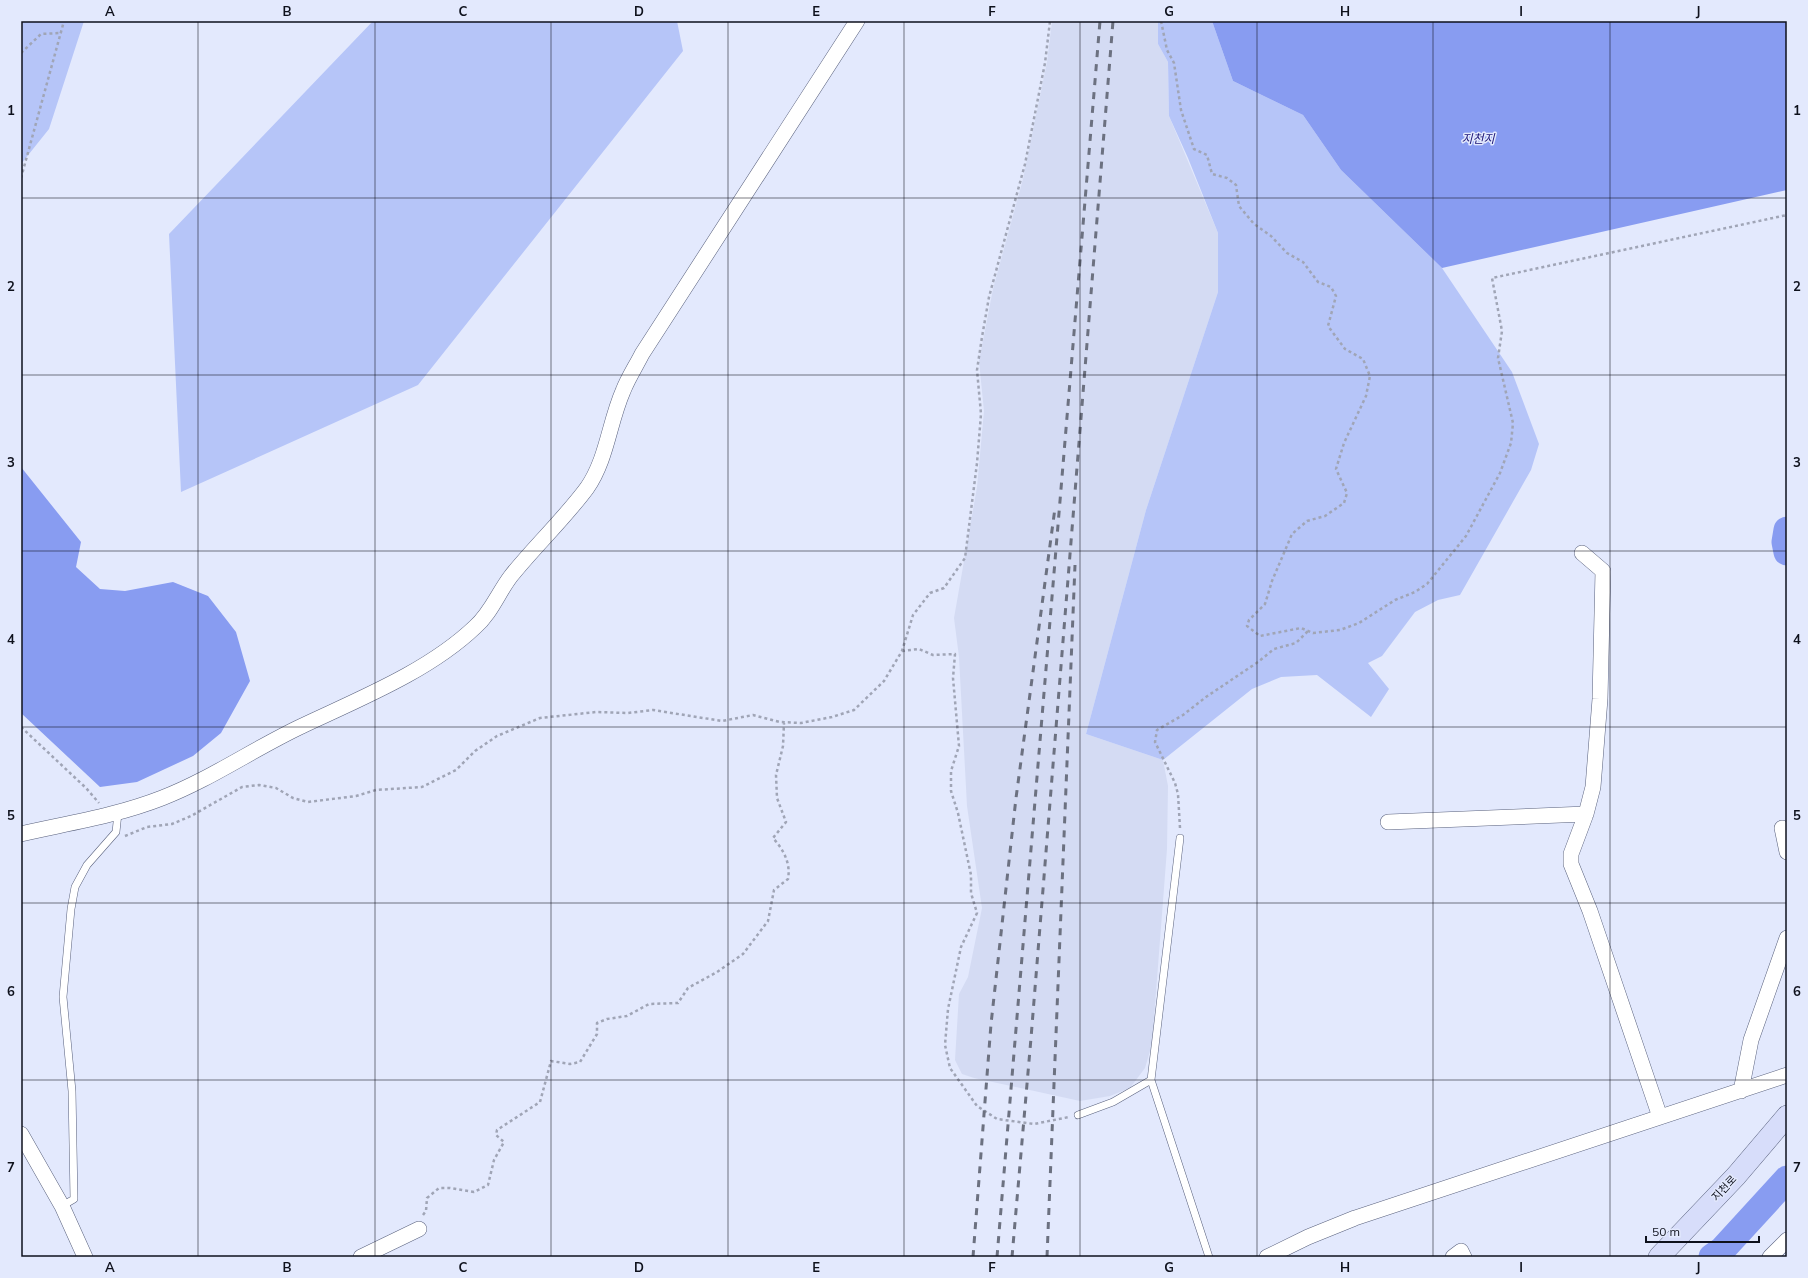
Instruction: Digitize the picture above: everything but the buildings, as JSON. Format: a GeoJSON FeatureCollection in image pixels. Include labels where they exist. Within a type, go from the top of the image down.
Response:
{"type":"FeatureCollection","features":[{"type":"Feature","properties":{"kind":"main road","name":"지천로"},"geometry":{"type":"LineString","coordinates":[[1659,1257],[1736,1176],[1787,1116]]}},
{"type":"Feature","properties":{"kind":"street"},"geometry":{"type":"LineString","coordinates":[[21,834],[114,815],[163,798],[196,783],[288,732],[386,688],[437,656],[476,627],[491,609],[507,581],[587,487],[601,463],[623,391],[642,354],[857,21]]}},
{"type":"Feature","properties":{"kind":"street"},"geometry":{"type":"LineString","coordinates":[[1582,553],[1603,571],[1600,699],[1593,787],[1586,814],[1571,854],[1571,864],[1595,925],[1660,1117]]}},
{"type":"Feature","properties":{"kind":"street"},"geometry":{"type":"LineString","coordinates":[[1388,822],[1586,814]]}},
{"type":"Feature","properties":{"kind":"street"},"geometry":{"type":"LineString","coordinates":[[1782,828],[1787,852]]}},
{"type":"Feature","properties":{"kind":"street"},"geometry":{"type":"LineString","coordinates":[[1741,1091],[1751,1040],[1787,938]]}},
{"type":"Feature","properties":{"kind":"street"},"geometry":{"type":"LineString","coordinates":[[1267,1257],[1308,1237],[1355,1218],[1787,1075]]}},
{"type":"Feature","properties":{"kind":"street"},"geometry":{"type":"LineString","coordinates":[[21,1134],[62,1206],[85,1257]]}},
{"type":"Feature","properties":{"kind":"street"},"geometry":{"type":"LineString","coordinates":[[361,1257],[419,1229]]}},
{"type":"Feature","properties":{"kind":"street"},"geometry":{"type":"LineString","coordinates":[[1770,1257],[1787,1240]]}},
{"type":"Feature","properties":{"kind":"street"},"geometry":{"type":"LineString","coordinates":[[1453,1257],[1461,1251],[1464,1257]]}},
{"type":"Feature","properties":{"kind":"lane"},"geometry":{"type":"LineString","coordinates":[[62,1206],[74,1199],[72,1092],[63,997],[71,909],[75,888],[87,866],[116,832],[114,815]]}},
{"type":"Feature","properties":{"kind":"lane"},"geometry":{"type":"LineString","coordinates":[[1180,838],[1151,1080],[1209,1257]]}},
{"type":"Feature","properties":{"kind":"lane"},"geometry":{"type":"LineString","coordinates":[[1078,1115],[1113,1102],[1151,1080]]}},
{"type":"Feature","properties":{"kind":"path"},"geometry":{"type":"LineString","coordinates":[[21,178],[64,21]]}},
{"type":"Feature","properties":{"kind":"path"},"geometry":{"type":"LineString","coordinates":[[106,844],[146,827],[172,824],[191,816],[242,787],[259,785],[276,788],[293,798],[308,802],[356,796],[376,790],[422,787],[456,770],[475,751],[497,736],[540,718],[596,712],[628,713],[653,710],[722,721],[753,715],[784,722],[809,722],[854,710],[884,681],[902,651],[913,615],[930,593],[944,588],[964,558],[977,463],[981,414],[977,370],[982,337],[989,297],[1025,164],[1044,63],[1050,21]]}},
{"type":"Feature","properties":{"kind":"path"},"geometry":{"type":"LineString","coordinates":[[1161,21],[1167,50],[1174,64],[1181,110],[1194,149],[1207,155],[1212,174],[1227,178],[1236,185],[1239,206],[1254,224],[1271,236],[1287,254],[1303,262],[1318,282],[1331,287],[1336,296],[1328,326],[1346,349],[1363,359],[1370,376],[1366,396],[1344,443],[1336,468],[1347,493],[1344,503],[1325,516],[1306,520],[1292,534],[1272,581],[1265,604],[1249,620],[1247,626],[1260,636],[1301,628],[1313,633],[1340,630],[1359,623],[1395,600],[1415,592],[1427,584],[1466,536],[1500,473],[1511,443],[1513,423],[1498,358],[1502,330],[1492,278],[1787,215]]}},
{"type":"Feature","properties":{"kind":"path"},"geometry":{"type":"LineString","coordinates":[[21,53],[41,34],[60,33]]}},
{"type":"Feature","properties":{"kind":"path"},"geometry":{"type":"LineString","coordinates":[[1180,838],[1178,794],[1175,783],[1155,742],[1157,730],[1183,715],[1274,649],[1296,643],[1308,631]]}},
{"type":"Feature","properties":{"kind":"path"},"geometry":{"type":"LineString","coordinates":[[902,651],[919,649],[934,655],[955,654],[952,678],[959,746],[951,771],[951,791],[958,813],[971,875],[971,894],[977,913],[961,947],[948,1010],[945,1045],[950,1068],[977,1106],[997,1119],[1034,1124],[1078,1115]]}},
{"type":"Feature","properties":{"kind":"path"},"geometry":{"type":"LineString","coordinates":[[419,1229],[419,1222],[426,1211],[426,1198],[439,1188],[450,1188],[474,1192],[488,1185],[494,1160],[504,1142],[496,1135],[497,1130],[540,1102],[551,1061],[570,1064],[580,1062],[597,1034],[597,1023],[607,1018],[627,1016],[649,1004],[678,1003],[688,988],[717,972],[743,954],[759,934],[768,921],[774,890],[788,879],[789,874],[784,849],[773,838],[786,822],[777,798],[776,775],[783,746],[784,722]]}},
{"type":"Feature","properties":{"kind":"path"},"geometry":{"type":"LineString","coordinates":[[21,727],[114,815]]}},
{"type":"Feature","properties":{"kind":"shaded area"},"geometry":{"type":"Polygon","coordinates":[[[21,21],[84,21],[49,129],[21,164],[21,21]]]}},
{"type":"Feature","properties":{"kind":"shaded area"},"geometry":{"type":"Polygon","coordinates":[[[373,21],[677,21],[683,51],[418,385],[181,492],[169,234],[373,21]]]}},
{"type":"Feature","properties":{"kind":"shaded area"},"geometry":{"type":"Polygon","coordinates":[[[1052,21],[1158,21],[1158,44],[1168,62],[1169,116],[1218,233],[1218,292],[1146,510],[1086,734],[1163,760],[1168,786],[1167,849],[1152,1044],[1145,1068],[1130,1088],[1110,1096],[1080,1101],[974,1078],[962,1074],[955,1060],[959,994],[968,977],[982,908],[967,806],[959,657],[954,618],[977,487],[984,411],[979,361],[993,289],[1023,179],[1047,62],[1052,21]]]}},
{"type":"Feature","properties":{"kind":"shaded area"},"geometry":{"type":"Polygon","coordinates":[[[1158,21],[1212,21],[1233,81],[1303,115],[1341,170],[1442,268],[1512,372],[1539,444],[1531,470],[1460,595],[1438,600],[1415,612],[1382,656],[1368,663],[1389,689],[1371,717],[1317,675],[1281,677],[1252,689],[1163,760],[1086,734],[1146,510],[1218,292],[1218,233],[1188,158],[1169,116],[1168,62],[1158,44],[1158,21]]]}},
{"type":"Feature","properties":{"kind":"water","name":"지천지"},"geometry":{"type":"Polygon","coordinates":[[[1212,21],[1787,21],[1787,190],[1442,268],[1341,170],[1303,115],[1233,81],[1212,21]]]}},
{"type":"Feature","properties":{"kind":"water"},"geometry":{"type":"Polygon","coordinates":[[[21,467],[81,542],[76,567],[100,589],[125,591],[173,582],[208,596],[236,632],[250,681],[221,733],[193,756],[137,782],[100,787],[21,713],[21,467]]]}},
{"type":"Feature","properties":{"kind":"waterway"},"geometry":{"type":"LineString","coordinates":[[1787,530],[1785,542],[1787,552]]}},
{"type":"Feature","properties":{"kind":"waterway"},"geometry":{"type":"LineString","coordinates":[[1712,1257],[1722,1250],[1787,1179]]}},
{"type":"Feature","properties":{"kind":"railway"},"geometry":{"type":"LineString","coordinates":[[997,1257],[1100,21]]}},
{"type":"Feature","properties":{"kind":"railway"},"geometry":{"type":"LineString","coordinates":[[1012,1257],[1113,21]]}},
{"type":"Feature","properties":{"kind":"railway"},"geometry":{"type":"LineString","coordinates":[[973,1257],[991,1024],[1016,798],[1055,508]]}},
{"type":"Feature","properties":{"kind":"railway"},"geometry":{"type":"LineString","coordinates":[[1047,1257],[1075,565]]}}]}
